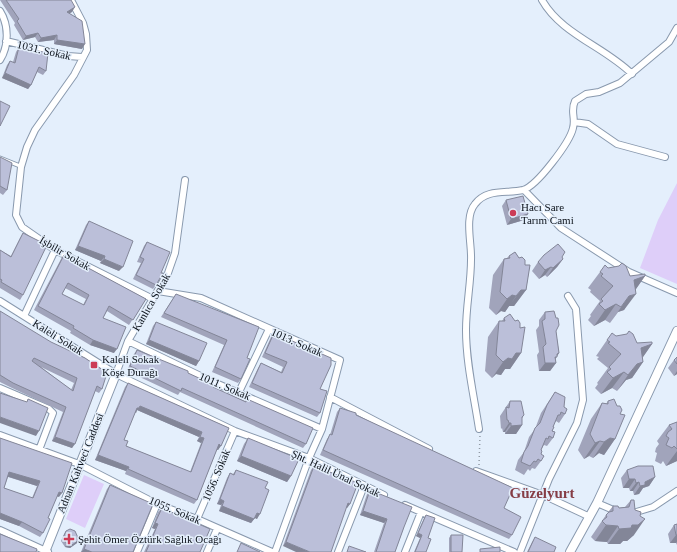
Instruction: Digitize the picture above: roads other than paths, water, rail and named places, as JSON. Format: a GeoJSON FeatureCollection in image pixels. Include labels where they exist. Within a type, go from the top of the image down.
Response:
{"type":"FeatureCollection","features":[{"type":"Feature","properties":{"kind":"street","name":"İşbilir Sokak"},"geometry":{"type":"LineString","coordinates":[[71,0],[83,23],[86,34],[87,50],[82,57],[74,75],[35,130],[21,166],[16,215],[22,227],[55,250],[153,299]]}},
{"type":"Feature","properties":{"kind":"street"},"geometry":{"type":"LineString","coordinates":[[542,0],[556,19],[619,62],[632,74]]}},
{"type":"Feature","properties":{"kind":"street"},"geometry":{"type":"LineString","coordinates":[[0,11],[6,19],[5,52],[0,60]]}},
{"type":"Feature","properties":{"kind":"street"},"geometry":{"type":"LineString","coordinates":[[479,429],[467,355],[466,331],[472,258],[470,217],[474,204],[482,197],[502,191],[524,190],[548,169],[561,152],[573,129],[574,122],[572,107],[579,98],[620,83],[669,42],[677,28]]}},
{"type":"Feature","properties":{"kind":"street","name":"1031. Sokak"},"geometry":{"type":"LineString","coordinates":[[6,41],[68,56],[82,57]]}},
{"type":"Feature","properties":{"kind":"street"},"geometry":{"type":"LineString","coordinates":[[574,122],[588,124],[618,144],[665,157]]}},
{"type":"Feature","properties":{"kind":"street","name":"Kanlıca Sokak"},"geometry":{"type":"LineString","coordinates":[[116,374],[128,341],[168,273],[175,253],[185,180]]}},
{"type":"Feature","properties":{"kind":"street"},"geometry":{"type":"LineString","coordinates":[[524,190],[561,228],[629,272],[677,294]]}},
{"type":"Feature","properties":{"kind":"street"},"geometry":{"type":"LineString","coordinates":[[24,316],[55,250]]}},
{"type":"Feature","properties":{"kind":"street","name":"1013. Sokak"},"geometry":{"type":"LineString","coordinates":[[158,291],[201,298],[340,360],[322,429],[309,458],[275,552]]}},
{"type":"Feature","properties":{"kind":"street"},"geometry":{"type":"LineString","coordinates":[[520,552],[543,495],[576,423],[583,400],[576,310],[568,296]]}},
{"type":"Feature","properties":{"kind":"street","name":"Kaleli Sokak"},"geometry":{"type":"LineString","coordinates":[[0,301],[116,374]]}},
{"type":"Feature","properties":{"kind":"street"},"geometry":{"type":"LineString","coordinates":[[239,392],[269,329]]}},
{"type":"Feature","properties":{"kind":"street"},"geometry":{"type":"LineString","coordinates":[[572,551],[597,503],[677,330]]}},
{"type":"Feature","properties":{"kind":"street","name":"1011. Sokak"},"geometry":{"type":"LineString","coordinates":[[128,341],[211,381],[322,429]]}},
{"type":"Feature","properties":{"kind":"street","name":"Şht. Halil Ünal Sokak"},"geometry":{"type":"LineString","coordinates":[[116,374],[235,431],[309,458],[388,497]]}},
{"type":"Feature","properties":{"kind":"street","name":"Adnan Kahveci Caddesi"},"geometry":{"type":"LineString","coordinates":[[46,552],[79,464],[116,374]]}},
{"type":"Feature","properties":{"kind":"street"},"geometry":{"type":"LineString","coordinates":[[0,388],[49,409],[54,413],[39,450]]}},
{"type":"Feature","properties":{"kind":"street"},"geometry":{"type":"LineString","coordinates":[[330,397],[437,453]]}},
{"type":"Feature","properties":{"kind":"street","name":"1056. Sokak"},"geometry":{"type":"LineString","coordinates":[[197,519],[235,431]]}},
{"type":"Feature","properties":{"kind":"street","name":"1055. Sokak"},"geometry":{"type":"LineString","coordinates":[[0,435],[79,464],[157,504],[197,519],[272,552]]}},
{"type":"Feature","properties":{"kind":"street"},"geometry":{"type":"LineString","coordinates":[[469,469],[543,495],[590,517]]}},
{"type":"Feature","properties":{"kind":"street"},"geometry":{"type":"LineString","coordinates":[[338,552],[364,486]]}},
{"type":"Feature","properties":{"kind":"street"},"geometry":{"type":"LineString","coordinates":[[597,503],[615,512],[635,513],[653,507],[677,491]]}},
{"type":"Feature","properties":{"kind":"street"},"geometry":{"type":"LineString","coordinates":[[401,503],[514,552]]}},
{"type":"Feature","properties":{"kind":"street"},"geometry":{"type":"LineString","coordinates":[[137,552],[157,504]]}},
{"type":"Feature","properties":{"kind":"street"},"geometry":{"type":"LineString","coordinates":[[405,552],[421,512]]}},
{"type":"Feature","properties":{"kind":"street"},"geometry":{"type":"LineString","coordinates":[[207,552],[217,529]]}},
{"type":"Feature","properties":{"kind":"street"},"geometry":{"type":"LineString","coordinates":[[0,530],[46,552]]}},
{"type":"Feature","properties":{"kind":"lane"},"geometry":{"type":"LineString","coordinates":[[0,158],[21,166]]}},
{"type":"Feature","properties":{"kind":"place","name":"Hacı Sare Tarım Cami"},"geometry":{"type":"Point","coordinates":[513,213]}},
{"type":"Feature","properties":{"kind":"place","name":"Kaleli Sokak Köşe Durağı"},"geometry":{"type":"Point","coordinates":[94,365]}},
{"type":"Feature","properties":{"kind":"place","name":"Şehit Ömer Öztürk Sağlık Ocağı"},"geometry":{"type":"Point","coordinates":[69,539]}},
{"type":"Feature","properties":{"kind":"district","name":"Güzelyurt"},"geometry":{"type":"Point","coordinates":[542,493]}}]}
